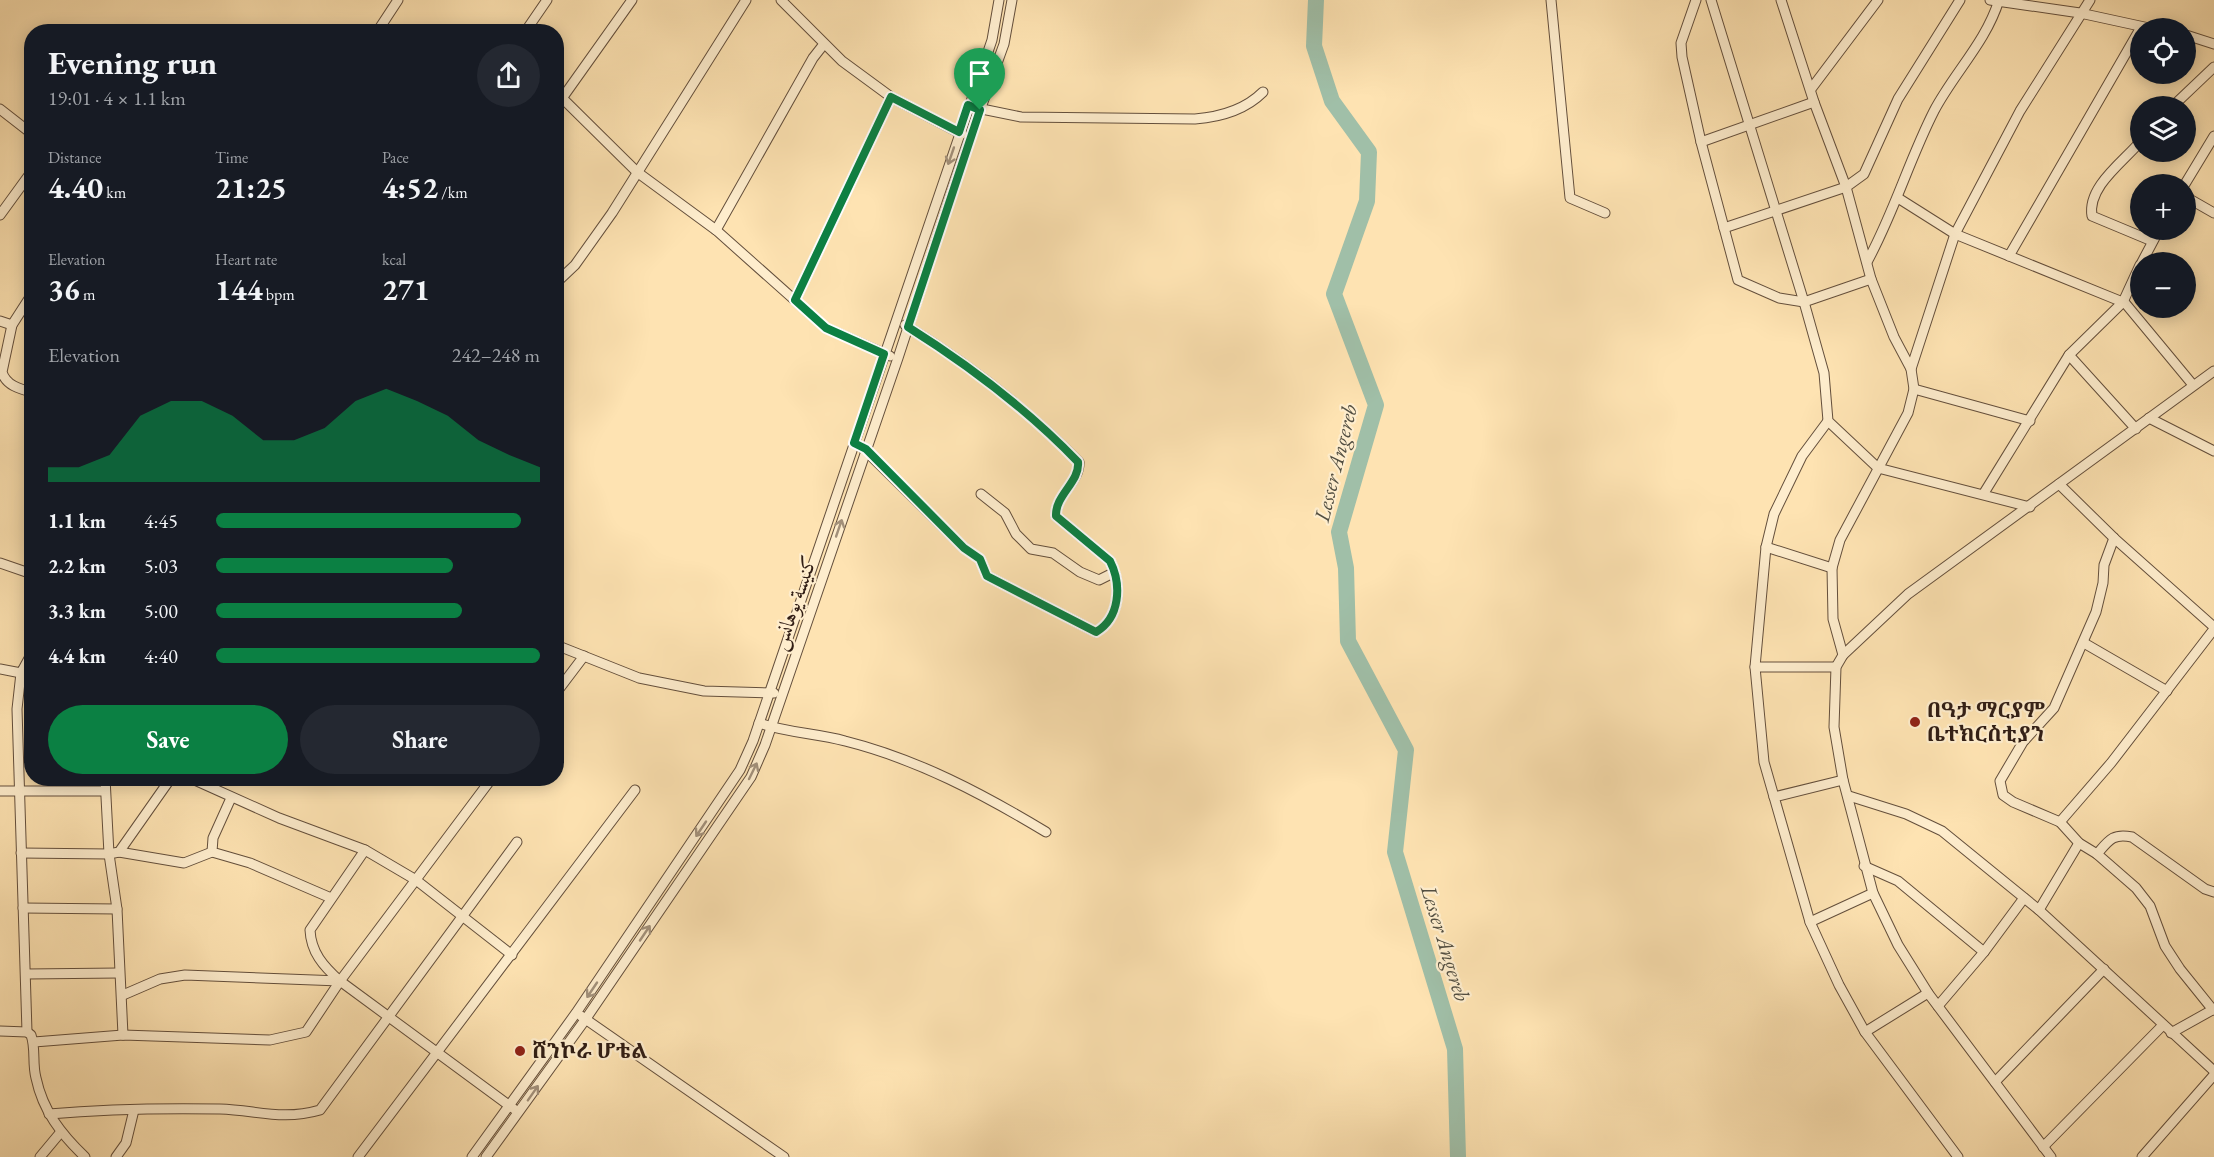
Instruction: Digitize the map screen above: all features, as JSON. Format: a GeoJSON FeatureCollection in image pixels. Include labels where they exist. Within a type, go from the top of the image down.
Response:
{"type":"FeatureCollection","features":[{"type":"Feature","properties":{"kind":"street"},"geometry":{"type":"LineString","coordinates":[[382,24],[398,0]]}},
{"type":"Feature","properties":{"kind":"street"},"geometry":{"type":"LineString","coordinates":[[530,24],[547,0]]}},
{"type":"Feature","properties":{"kind":"street"},"geometry":{"type":"LineString","coordinates":[[564,89],[632,0]]}},
{"type":"Feature","properties":{"kind":"street"},"geometry":{"type":"LineString","coordinates":[[564,275],[575,265],[638,172],[746,0]]}},
{"type":"Feature","properties":{"kind":"street"},"geometry":{"type":"LineString","coordinates":[[781,0],[842,61],[891,97],[970,138]]}},
{"type":"Feature","properties":{"kind":"street"},"geometry":{"type":"LineString","coordinates":[[472,1157],[576,1013],[740,770],[770,693],[992,39],[999,0]]}},
{"type":"Feature","properties":{"kind":"street","name":"كنيسة يوهانس"},"geometry":{"type":"LineString","coordinates":[[486,1157],[585,1020],[751,777],[784,692],[970,138],[1004,44],[1012,0]]}},
{"type":"Feature","properties":{"kind":"street"},"geometry":{"type":"LineString","coordinates":[[1551,0],[1570,198],[1605,213]]}},
{"type":"Feature","properties":{"kind":"street"},"geometry":{"type":"LineString","coordinates":[[1696,0],[1681,44],[1701,142],[1738,280],[1758,291],[1779,298],[1804,302],[1871,279]]}},
{"type":"Feature","properties":{"kind":"street"},"geometry":{"type":"LineString","coordinates":[[1711,0],[1824,373],[1828,421],[1802,456],[1774,514],[1766,547],[1755,667],[1764,762],[1810,922],[1839,985],[1865,1032],[1958,1157]]}},
{"type":"Feature","properties":{"kind":"street"},"geometry":{"type":"LineString","coordinates":[[1781,0],[1814,102],[1846,187],[1871,279],[1894,337],[1911,369],[1914,389],[1908,413],[1840,540],[1832,568],[1833,619],[1843,655]]}},
{"type":"Feature","properties":{"kind":"street"},"geometry":{"type":"LineString","coordinates":[[1811,89],[1878,0]]}},
{"type":"Feature","properties":{"kind":"street"},"geometry":{"type":"LineString","coordinates":[[1724,228],[1846,187],[1864,174],[1898,99],[1960,0]]}},
{"type":"Feature","properties":{"kind":"street"},"geometry":{"type":"LineString","coordinates":[[1911,369],[1955,234],[2020,111],[2090,0]]}},
{"type":"Feature","properties":{"kind":"street"},"geometry":{"type":"LineString","coordinates":[[1867,262],[1898,198],[1919,141],[1936,107],[1974,51],[1996,1],[2080,13],[2130,25]]}},
{"type":"Feature","properties":{"kind":"street"},"geometry":{"type":"LineString","coordinates":[[2196,38],[2214,44]]}},
{"type":"Feature","properties":{"kind":"street"},"geometry":{"type":"LineString","coordinates":[[716,230],[813,58],[824,44]]}},
{"type":"Feature","properties":{"kind":"street"},"geometry":{"type":"LineString","coordinates":[[2009,256],[2130,50]]}},
{"type":"Feature","properties":{"kind":"street"},"geometry":{"type":"LineString","coordinates":[[2184,96],[2214,68]]}},
{"type":"Feature","properties":{"kind":"street"},"geometry":{"type":"LineString","coordinates":[[968,105],[980,110],[1021,117],[1216,117],[1247,104],[1263,92]]}},
{"type":"Feature","properties":{"kind":"street"},"geometry":{"type":"LineString","coordinates":[[795,300],[891,97]]}},
{"type":"Feature","properties":{"kind":"street"},"geometry":{"type":"LineString","coordinates":[[564,98],[638,172],[716,230],[826,328],[898,358]]}},
{"type":"Feature","properties":{"kind":"street"},"geometry":{"type":"LineString","coordinates":[[1701,142],[1814,102]]}},
{"type":"Feature","properties":{"kind":"street"},"geometry":{"type":"LineString","coordinates":[[0,109],[24,128]]}},
{"type":"Feature","properties":{"kind":"street"},"geometry":{"type":"LineString","coordinates":[[2191,174],[2214,136]]}},
{"type":"Feature","properties":{"kind":"street"},"geometry":{"type":"LineString","coordinates":[[2130,153],[2096,191],[2090,203],[2092,216],[2152,241],[2147,252]]}},
{"type":"Feature","properties":{"kind":"street"},"geometry":{"type":"LineString","coordinates":[[0,215],[24,182]]}},
{"type":"Feature","properties":{"kind":"street"},"geometry":{"type":"LineString","coordinates":[[1898,198],[1955,234],[2123,302],[2193,385]]}},
{"type":"Feature","properties":{"kind":"street"},"geometry":{"type":"LineString","coordinates":[[2196,203],[2214,213]]}},
{"type":"Feature","properties":{"kind":"street"},"geometry":{"type":"LineString","coordinates":[[1984,493],[2069,355],[2123,302],[2130,287]]}},
{"type":"Feature","properties":{"kind":"street"},"geometry":{"type":"LineString","coordinates":[[24,306],[12,325],[2,372],[4,379],[24,390]]}},
{"type":"Feature","properties":{"kind":"street"},"geometry":{"type":"LineString","coordinates":[[854,443],[866,449],[964,548],[980,559],[987,576],[1096,632],[1108,626],[1118,603],[1110,561],[1056,516],[1059,500],[1079,469],[1078,462],[1038,422],[964,362],[896,320]]}},
{"type":"Feature","properties":{"kind":"street"},"geometry":{"type":"LineString","coordinates":[[0,321],[12,325]]}},
{"type":"Feature","properties":{"kind":"street"},"geometry":{"type":"LineString","coordinates":[[2069,355],[2136,429]]}},
{"type":"Feature","properties":{"kind":"street"},"geometry":{"type":"LineString","coordinates":[[2051,1157],[1928,993],[1898,945],[1873,893],[1843,780],[1834,727],[1836,667],[1843,655],[1908,594],[2214,371]]}},
{"type":"Feature","properties":{"kind":"street"},"geometry":{"type":"LineString","coordinates":[[1914,389],[2030,421]]}},
{"type":"Feature","properties":{"kind":"street"},"geometry":{"type":"LineString","coordinates":[[2150,418],[2214,451]]}},
{"type":"Feature","properties":{"kind":"street"},"geometry":{"type":"LineString","coordinates":[[1828,421],[1878,468],[1984,493],[2030,507]]}},
{"type":"Feature","properties":{"kind":"street"},"geometry":{"type":"LineString","coordinates":[[2059,484],[2114,538],[2214,628],[2167,692],[2060,822]]}},
{"type":"Feature","properties":{"kind":"street"},"geometry":{"type":"LineString","coordinates":[[981,494],[1005,513],[1016,534],[1031,549],[1053,553],[1080,572],[1100,580],[1113,573]]}},
{"type":"Feature","properties":{"kind":"street"},"geometry":{"type":"LineString","coordinates":[[2114,538],[2104,565],[2103,583],[2096,612],[2054,708],[2023,742],[2000,781],[2003,795],[2013,802],[2060,822],[2079,843],[2097,854],[2136,888],[2150,906],[2165,946],[2180,969],[2214,1009],[2171,1033]]}},
{"type":"Feature","properties":{"kind":"street"},"geometry":{"type":"LineString","coordinates":[[1766,547],[1832,568]]}},
{"type":"Feature","properties":{"kind":"street"},"geometry":{"type":"LineString","coordinates":[[0,563],[24,571]]}},
{"type":"Feature","properties":{"kind":"street"},"geometry":{"type":"LineString","coordinates":[[2084,643],[2167,692]]}},
{"type":"Feature","properties":{"kind":"street"},"geometry":{"type":"LineString","coordinates":[[564,648],[639,678],[704,691],[784,692]]}},
{"type":"Feature","properties":{"kind":"street"},"geometry":{"type":"LineString","coordinates":[[564,682],[584,656]]}},
{"type":"Feature","properties":{"kind":"street"},"geometry":{"type":"LineString","coordinates":[[1755,667],[1836,667]]}},
{"type":"Feature","properties":{"kind":"street"},"geometry":{"type":"LineString","coordinates":[[24,668],[21,673],[17,709],[27,1032],[34,1042],[35,1077],[49,1114],[60,1133],[85,1157]]}},
{"type":"Feature","properties":{"kind":"street"},"geometry":{"type":"LineString","coordinates":[[0,669],[21,673]]}},
{"type":"Feature","properties":{"kind":"street"},"geometry":{"type":"LineString","coordinates":[[759,723],[771,728],[843,740],[901,760],[980,792],[1046,832]]}},
{"type":"Feature","properties":{"kind":"street"},"geometry":{"type":"LineString","coordinates":[[1774,796],[1843,780]]}},
{"type":"Feature","properties":{"kind":"street"},"geometry":{"type":"LineString","coordinates":[[105,786],[114,853],[119,973],[123,995],[123,1035]]}},
{"type":"Feature","properties":{"kind":"street"},"geometry":{"type":"LineString","coordinates":[[114,853],[165,786]]}},
{"type":"Feature","properties":{"kind":"street"},"geometry":{"type":"LineString","coordinates":[[206,786],[231,798],[365,850],[416,880],[512,955]]}},
{"type":"Feature","properties":{"kind":"street"},"geometry":{"type":"LineString","coordinates":[[34,1042],[123,1035],[270,1040],[306,1032],[339,981],[486,786]]}},
{"type":"Feature","properties":{"kind":"street"},"geometry":{"type":"LineString","coordinates":[[358,1157],[635,790]]}},
{"type":"Feature","properties":{"kind":"street"},"geometry":{"type":"LineString","coordinates":[[0,791],[105,791]]}},
{"type":"Feature","properties":{"kind":"street"},"geometry":{"type":"LineString","coordinates":[[1849,796],[1906,814],[1942,831],[2039,910],[2214,1073],[2142,1157]]}},
{"type":"Feature","properties":{"kind":"street"},"geometry":{"type":"LineString","coordinates":[[212,852],[213,838],[231,798]]}},
{"type":"Feature","properties":{"kind":"street"},"geometry":{"type":"LineString","coordinates":[[2097,854],[2112,837],[2119,834],[2132,837],[2205,889],[2214,892]]}},
{"type":"Feature","properties":{"kind":"street"},"geometry":{"type":"LineString","coordinates":[[49,1114],[222,1109],[280,1116],[302,1115],[320,1110],[517,842]]}},
{"type":"Feature","properties":{"kind":"street"},"geometry":{"type":"LineString","coordinates":[[2039,910],[2079,843]]}},
{"type":"Feature","properties":{"kind":"street"},"geometry":{"type":"LineString","coordinates":[[365,850],[310,930],[311,945],[324,967],[339,981],[519,1113]]}},
{"type":"Feature","properties":{"kind":"street"},"geometry":{"type":"LineString","coordinates":[[21,854],[114,853],[184,864],[212,852],[250,863],[331,898]]}},
{"type":"Feature","properties":{"kind":"street"},"geometry":{"type":"LineString","coordinates":[[1864,866],[1898,881],[1984,952]]}},
{"type":"Feature","properties":{"kind":"street"},"geometry":{"type":"LineString","coordinates":[[1810,922],[1873,893]]}},
{"type":"Feature","properties":{"kind":"street"},"geometry":{"type":"LineString","coordinates":[[1938,1006],[1984,952],[2024,898]]}},
{"type":"Feature","properties":{"kind":"street"},"geometry":{"type":"LineString","coordinates":[[23,908],[117,909]]}},
{"type":"Feature","properties":{"kind":"street"},"geometry":{"type":"LineString","coordinates":[[1995,1082],[2104,969]]}},
{"type":"Feature","properties":{"kind":"street"},"geometry":{"type":"LineString","coordinates":[[27,974],[119,973]]}},
{"type":"Feature","properties":{"kind":"street"},"geometry":{"type":"LineString","coordinates":[[123,995],[160,979],[185,975],[339,981]]}},
{"type":"Feature","properties":{"kind":"street"},"geometry":{"type":"LineString","coordinates":[[1865,1032],[1928,993]]}},
{"type":"Feature","properties":{"kind":"street"},"geometry":{"type":"LineString","coordinates":[[576,1013],[784,1157]]}},
{"type":"Feature","properties":{"kind":"street"},"geometry":{"type":"LineString","coordinates":[[2043,1147],[2163,1025]]}},
{"type":"Feature","properties":{"kind":"street"},"geometry":{"type":"LineString","coordinates":[[0,1031],[27,1032]]}},
{"type":"Feature","properties":{"kind":"street"},"geometry":{"type":"LineString","coordinates":[[116,1157],[126,1143],[134,1110]]}},
{"type":"Feature","properties":{"kind":"street"},"geometry":{"type":"LineString","coordinates":[[40,1157],[60,1133]]}},
{"type":"Feature","properties":{"kind":"waterway","name":"Lesser Angereb"},"geometry":{"type":"LineString","coordinates":[[1316,0],[1314,46],[1332,101],[1369,152],[1367,201],[1334,294],[1376,405],[1339,532],[1346,568],[1348,641],[1406,750],[1395,852],[1455,1049],[1458,1157]]}},
{"type":"Feature","properties":{"kind":"place","name":"በዓታ ማርያም ቤተክርስቲያን"},"geometry":{"type":"Point","coordinates":[1915,722]}},
{"type":"Feature","properties":{"kind":"place","name":"ሸንኮራ ሆቴል"},"geometry":{"type":"Point","coordinates":[520,1051]}},
{"type":"Feature","properties":{"kind":"route"},"geometry":{"type":"LineString","coordinates":[[891,97],[959,132],[968,105],[980,110],[908,327],[964,362],[1038,422],[1078,462],[1079,469],[1059,500],[1056,516],[1110,561],[1114,568],[1118,603],[1115,614],[1108,626],[1096,632],[987,576],[980,559],[964,548],[866,449],[854,443],[884,354],[826,328],[795,300],[891,97]]}}]}
